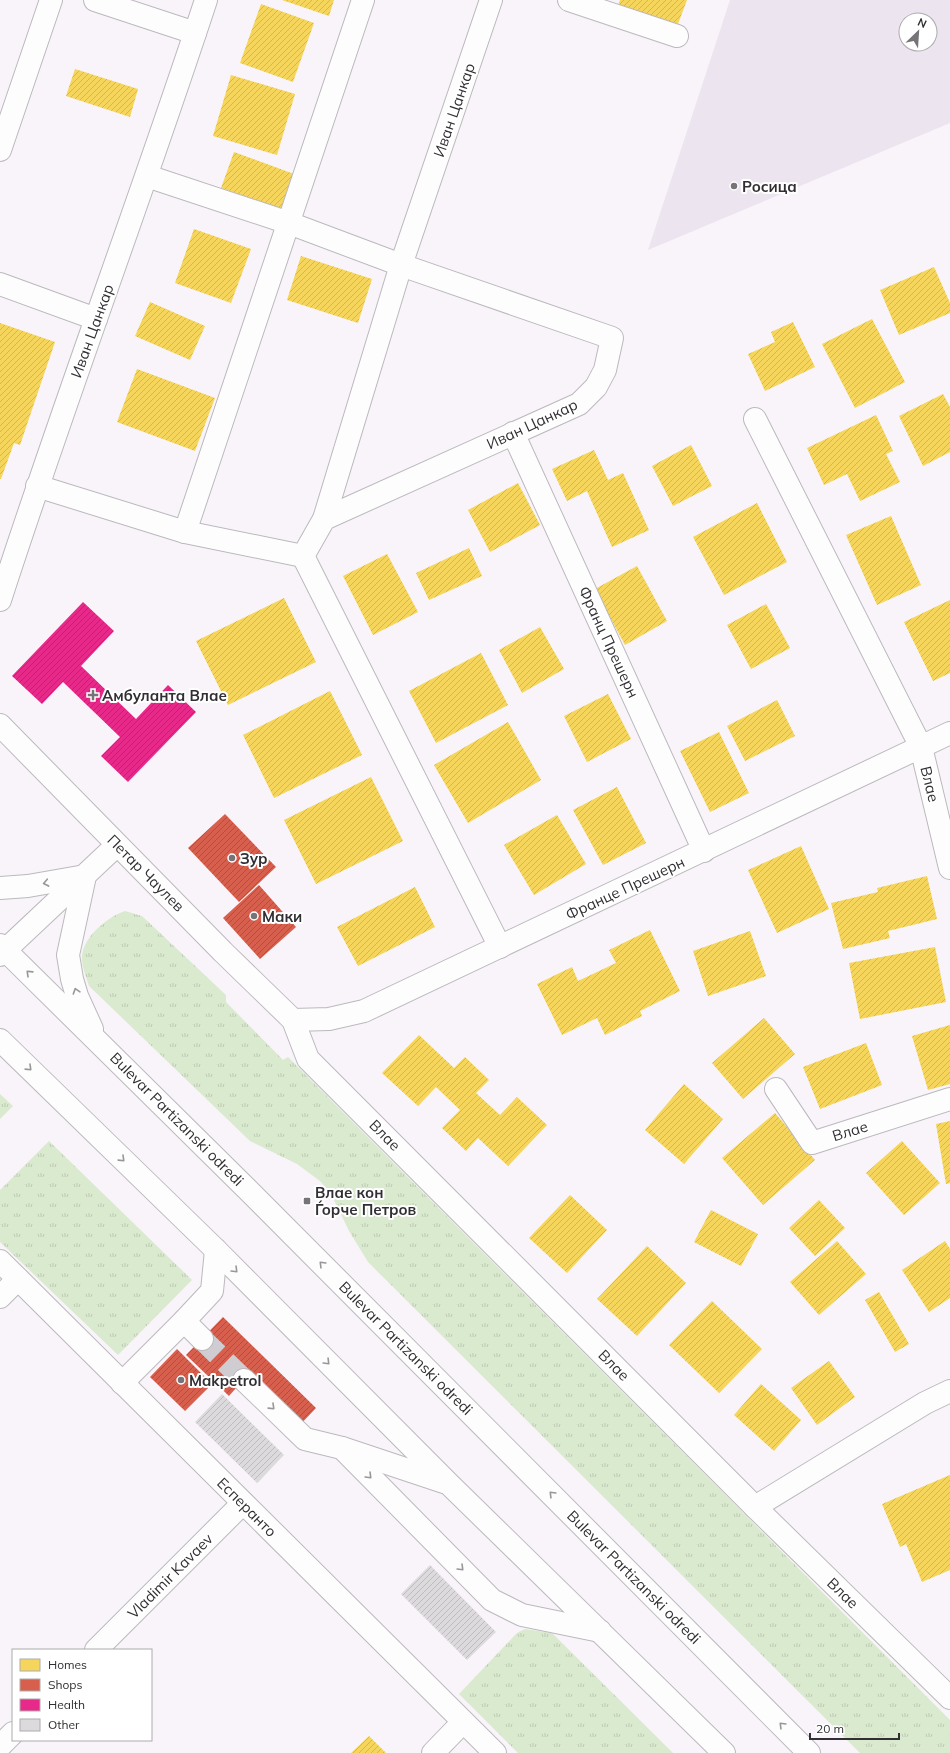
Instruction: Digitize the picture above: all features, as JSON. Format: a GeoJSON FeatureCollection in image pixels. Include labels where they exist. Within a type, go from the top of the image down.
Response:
{"type":"FeatureCollection","features":[{"type":"Feature","properties":{"kind":"street"},"geometry":{"type":"LineString","coordinates":[[0,150],[51,0]]}},
{"type":"Feature","properties":{"kind":"street"},"geometry":{"type":"LineString","coordinates":[[95,0],[196,33]]}},
{"type":"Feature","properties":{"kind":"street","name":"Иван Цанкар"},"geometry":{"type":"LineString","coordinates":[[0,600],[37,486],[147,176],[206,0]]}},
{"type":"Feature","properties":{"kind":"street"},"geometry":{"type":"LineString","coordinates":[[185,532],[363,0]]}},
{"type":"Feature","properties":{"kind":"street","name":"Иван Цанкар"},"geometry":{"type":"LineString","coordinates":[[304,556],[324,519],[401,264],[491,0]]}},
{"type":"Feature","properties":{"kind":"street"},"geometry":{"type":"LineString","coordinates":[[569,0],[677,36]]}},
{"type":"Feature","properties":{"kind":"street","name":"Иван Цанкар"},"geometry":{"type":"LineString","coordinates":[[147,176],[289,222],[401,264],[612,338],[605,370],[596,386],[579,404],[324,519]]}},
{"type":"Feature","properties":{"kind":"street"},"geometry":{"type":"LineString","coordinates":[[0,284],[96,319]]}},
{"type":"Feature","properties":{"kind":"street"},"geometry":{"type":"LineString","coordinates":[[755,419],[921,747]]}},
{"type":"Feature","properties":{"kind":"street","name":"Франц Прешерн"},"geometry":{"type":"LineString","coordinates":[[513,433],[704,851]]}},
{"type":"Feature","properties":{"kind":"street"},"geometry":{"type":"LineString","coordinates":[[37,486],[185,532],[304,556],[500,947]]}},
{"type":"Feature","properties":{"kind":"street","name":"Петар Чаулев"},"geometry":{"type":"LineString","coordinates":[[0,725],[117,845],[293,1020]]}},
{"type":"Feature","properties":{"kind":"street","name":"Францe Прешерн"},"geometry":{"type":"LineString","coordinates":[[293,1020],[329,1019],[364,1011],[950,733]]}},
{"type":"Feature","properties":{"kind":"street","name":"Влае"},"geometry":{"type":"LineString","coordinates":[[921,747],[950,868]]}},
{"type":"Feature","properties":{"kind":"street"},"geometry":{"type":"LineString","coordinates":[[2,950],[85,876],[117,845]]}},
{"type":"Feature","properties":{"kind":"street"},"geometry":{"type":"LineString","coordinates":[[0,888],[28,886],[85,876]]}},
{"type":"Feature","properties":{"kind":"street"},"geometry":{"type":"LineString","coordinates":[[85,876],[68,955],[72,979],[77,996],[97,1039]]}},
{"type":"Feature","properties":{"kind":"street","name":"Bulevar Partizanski odredi"},"geometry":{"type":"LineString","coordinates":[[2,950],[97,1039],[810,1753]]}},
{"type":"Feature","properties":{"kind":"street","name":"Влае"},"geometry":{"type":"LineString","coordinates":[[293,1020],[308,1059],[755,1507],[950,1698]]}},
{"type":"Feature","properties":{"kind":"street"},"geometry":{"type":"LineString","coordinates":[[0,1041],[216,1250],[449,1484],[724,1753]]}},
{"type":"Feature","properties":{"kind":"street","name":"Влае"},"geometry":{"type":"LineString","coordinates":[[776,1089],[812,1142],[950,1099]]}},
{"type":"Feature","properties":{"kind":"street"},"geometry":{"type":"LineString","coordinates":[[122,1383],[212,1291],[216,1250]]}},
{"type":"Feature","properties":{"kind":"street","name":"Есперанто"},"geometry":{"type":"LineString","coordinates":[[0,1261],[495,1753]]}},
{"type":"Feature","properties":{"kind":"street"},"geometry":{"type":"LineString","coordinates":[[0,1297],[18,1279]]}},
{"type":"Feature","properties":{"kind":"street"},"geometry":{"type":"LineString","coordinates":[[184,1321],[202,1339]]}},
{"type":"Feature","properties":{"kind":"street"},"geometry":{"type":"LineString","coordinates":[[244,1380],[305,1439],[342,1448],[449,1484]]}},
{"type":"Feature","properties":{"kind":"street"},"geometry":{"type":"LineString","coordinates":[[755,1507],[925,1403],[950,1391]]}},
{"type":"Feature","properties":{"kind":"street"},"geometry":{"type":"LineString","coordinates":[[342,1448],[492,1600],[499,1605],[522,1615],[600,1631]]}},
{"type":"Feature","properties":{"kind":"street","name":"Vladimir Kavaev"},"geometry":{"type":"LineString","coordinates":[[97,1649],[243,1503]]}},
{"type":"Feature","properties":{"kind":"street"},"geometry":{"type":"LineString","coordinates":[[433,1753],[463,1722]]}},
{"type":"Feature","properties":{"kind":"street"},"geometry":{"type":"LineString","coordinates":[[0,1746],[12,1734]]}},
{"type":"Feature","properties":{"kind":"shaded area","name":"Росица"},"geometry":{"type":"Polygon","coordinates":[[[730,0],[950,0],[950,123],[648,250],[730,0]]]}},
{"type":"Feature","properties":{"kind":"green space"},"geometry":{"type":"Polygon","coordinates":[[[125,911],[142,916],[226,995],[226,1002],[283,1060],[288,1057],[950,1720],[950,1753],[860,1753],[368,1262],[349,1231],[331,1194],[320,1181],[297,1164],[250,1141],[89,986],[82,963],[84,948],[92,934],[98,928],[105,922],[125,911]]]}},
{"type":"Feature","properties":{"kind":"green space"},"geometry":{"type":"Polygon","coordinates":[[[0,1094],[13,1106],[0,1119],[0,1094]]]}},
{"type":"Feature","properties":{"kind":"green space"},"geometry":{"type":"Polygon","coordinates":[[[49,1141],[192,1280],[118,1355],[0,1242],[0,1190],[49,1141]]]}},
{"type":"Feature","properties":{"kind":"green space"},"geometry":{"type":"Polygon","coordinates":[[[525,1629],[552,1633],[673,1753],[518,1753],[459,1694],[517,1633],[525,1629]]]}},
{"type":"Feature","properties":{"kind":"building: Homes"},"geometry":{"type":"Polygon","coordinates":[[[282,0],[334,0],[329,16],[282,0]]]}},
{"type":"Feature","properties":{"kind":"building: Homes"},"geometry":{"type":"Polygon","coordinates":[[[620,0],[687,0],[675,32],[616,10],[620,0]]]}},
{"type":"Feature","properties":{"kind":"building: Homes"},"geometry":{"type":"Polygon","coordinates":[[[261,4],[314,23],[293,82],[240,63],[261,4]]]}},
{"type":"Feature","properties":{"kind":"building: Homes"},"geometry":{"type":"Polygon","coordinates":[[[75,69],[138,89],[130,117],[66,96],[75,69]]]}},
{"type":"Feature","properties":{"kind":"building: Homes"},"geometry":{"type":"Polygon","coordinates":[[[231,75],[295,94],[277,155],[213,136],[231,75]]]}},
{"type":"Feature","properties":{"kind":"building: Homes"},"geometry":{"type":"Polygon","coordinates":[[[234,152],[294,174],[281,209],[221,188],[234,152]]]}},
{"type":"Feature","properties":{"kind":"building: Homes"},"geometry":{"type":"Polygon","coordinates":[[[194,229],[251,249],[231,303],[175,283],[194,229]]]}},
{"type":"Feature","properties":{"kind":"building: Homes"},"geometry":{"type":"Polygon","coordinates":[[[301,256],[372,279],[358,323],[287,300],[301,256]]]}},
{"type":"Feature","properties":{"kind":"building: Homes"},"geometry":{"type":"Polygon","coordinates":[[[934,267],[950,303],[950,313],[899,335],[880,290],[934,267]]]}},
{"type":"Feature","properties":{"kind":"building: Homes"},"geometry":{"type":"Polygon","coordinates":[[[150,302],[205,326],[190,360],[135,336],[150,302]]]}},
{"type":"Feature","properties":{"kind":"building: Homes"},"geometry":{"type":"Polygon","coordinates":[[[872,319],[905,382],[855,408],[822,344],[872,319]]]}},
{"type":"Feature","properties":{"kind":"building: Homes"},"geometry":{"type":"Polygon","coordinates":[[[793,322],[815,367],[765,391],[748,354],[775,342],[771,332],[793,322]]]}},
{"type":"Feature","properties":{"kind":"building: Homes"},"geometry":{"type":"Polygon","coordinates":[[[0,323],[55,342],[20,445],[14,443],[1,479],[0,479],[0,323]]]}},
{"type":"Feature","properties":{"kind":"building: Homes"},"geometry":{"type":"Polygon","coordinates":[[[137,369],[215,398],[195,451],[117,422],[137,369]]]}},
{"type":"Feature","properties":{"kind":"building: Homes"},"geometry":{"type":"Polygon","coordinates":[[[943,394],[950,407],[950,452],[923,466],[899,416],[943,394]]]}},
{"type":"Feature","properties":{"kind":"building: Homes"},"geometry":{"type":"Polygon","coordinates":[[[876,415],[893,451],[886,454],[900,482],[860,501],[847,474],[824,485],[807,448],[876,415]]]}},
{"type":"Feature","properties":{"kind":"building: Homes"},"geometry":{"type":"Polygon","coordinates":[[[691,445],[712,486],[673,506],[652,466],[691,445]]]}},
{"type":"Feature","properties":{"kind":"building: Homes"},"geometry":{"type":"Polygon","coordinates":[[[594,450],[608,480],[623,473],[649,530],[612,547],[587,491],[567,501],[552,469],[594,450]]]}},
{"type":"Feature","properties":{"kind":"building: Homes"},"geometry":{"type":"Polygon","coordinates":[[[518,483],[540,525],[490,552],[468,510],[518,483]]]}},
{"type":"Feature","properties":{"kind":"building: Homes"},"geometry":{"type":"Polygon","coordinates":[[[757,503],[787,562],[724,595],[693,537],[757,503]]]}},
{"type":"Feature","properties":{"kind":"building: Homes"},"geometry":{"type":"Polygon","coordinates":[[[891,516],[921,585],[877,605],[846,535],[891,516]]]}},
{"type":"Feature","properties":{"kind":"building: Homes"},"geometry":{"type":"Polygon","coordinates":[[[469,548],[482,576],[429,600],[416,573],[469,548]]]}},
{"type":"Feature","properties":{"kind":"building: Homes"},"geometry":{"type":"Polygon","coordinates":[[[387,554],[418,612],[373,635],[343,576],[387,554]]]}},
{"type":"Feature","properties":{"kind":"building: Homes"},"geometry":{"type":"Polygon","coordinates":[[[637,566],[667,621],[625,645],[595,589],[637,566]]]}},
{"type":"Feature","properties":{"kind":"building: Homes"},"geometry":{"type":"Polygon","coordinates":[[[284,598],[316,662],[228,705],[196,641],[284,598]]]}},
{"type":"Feature","properties":{"kind":"building: Homes"},"geometry":{"type":"Polygon","coordinates":[[[950,600],[950,673],[933,681],[904,622],[950,600]]]}},
{"type":"Feature","properties":{"kind":"building: Homes"},"geometry":{"type":"Polygon","coordinates":[[[766,604],[790,648],[751,669],[727,625],[766,604]]]}},
{"type":"Feature","properties":{"kind":"building: Homes"},"geometry":{"type":"Polygon","coordinates":[[[540,627],[564,669],[522,693],[499,650],[540,627]]]}},
{"type":"Feature","properties":{"kind":"building: Homes"},"geometry":{"type":"Polygon","coordinates":[[[481,653],[508,705],[436,743],[409,691],[481,653]]]}},
{"type":"Feature","properties":{"kind":"building: Homes"},"geometry":{"type":"Polygon","coordinates":[[[330,691],[362,755],[274,798],[243,735],[330,691]]]}},
{"type":"Feature","properties":{"kind":"building: Homes"},"geometry":{"type":"Polygon","coordinates":[[[608,694],[631,739],[587,762],[564,716],[608,694]]]}},
{"type":"Feature","properties":{"kind":"building: Homes"},"geometry":{"type":"Polygon","coordinates":[[[777,700],[795,736],[745,761],[727,726],[777,700]]]}},
{"type":"Feature","properties":{"kind":"building: Homes"},"geometry":{"type":"Polygon","coordinates":[[[508,722],[541,780],[468,823],[434,765],[508,722]]]}},
{"type":"Feature","properties":{"kind":"building: Homes"},"geometry":{"type":"Polygon","coordinates":[[[719,732],[749,793],[710,812],[680,751],[719,732]]]}},
{"type":"Feature","properties":{"kind":"building: Homes"},"geometry":{"type":"Polygon","coordinates":[[[371,777],[403,841],[316,884],[284,820],[371,777]]]}},
{"type":"Feature","properties":{"kind":"building: Homes"},"geometry":{"type":"Polygon","coordinates":[[[617,787],[646,843],[603,865],[573,810],[617,787]]]}},
{"type":"Feature","properties":{"kind":"building: Homes"},"geometry":{"type":"Polygon","coordinates":[[[557,815],[586,864],[534,895],[504,845],[557,815]]]}},
{"type":"Feature","properties":{"kind":"building: Homes"},"geometry":{"type":"Polygon","coordinates":[[[801,846],[829,909],[777,933],[748,870],[801,846]]]}},
{"type":"Feature","properties":{"kind":"building: Homes"},"geometry":{"type":"Polygon","coordinates":[[[927,876],[937,919],[888,931],[890,938],[843,949],[831,903],[878,892],[877,888],[927,876]]]}},
{"type":"Feature","properties":{"kind":"building: Homes"},"geometry":{"type":"Polygon","coordinates":[[[415,887],[435,927],[358,966],[337,927],[415,887]]]}},
{"type":"Feature","properties":{"kind":"building: Homes"},"geometry":{"type":"Polygon","coordinates":[[[650,930],[680,991],[640,1011],[642,1016],[605,1035],[597,1018],[562,1035],[537,984],[572,967],[578,981],[616,963],[609,950],[650,930]]]}},
{"type":"Feature","properties":{"kind":"building: Homes"},"geometry":{"type":"Polygon","coordinates":[[[750,931],[766,976],[708,996],[693,951],[750,931]]]}},
{"type":"Feature","properties":{"kind":"building: Homes"},"geometry":{"type":"Polygon","coordinates":[[[935,947],[946,1002],[860,1019],[849,963],[935,947]]]}},
{"type":"Feature","properties":{"kind":"building: Homes"},"geometry":{"type":"Polygon","coordinates":[[[764,1018],[795,1054],[743,1099],[712,1063],[764,1018]]]}},
{"type":"Feature","properties":{"kind":"building: Homes"},"geometry":{"type":"Polygon","coordinates":[[[950,1025],[950,1084],[928,1090],[912,1036],[950,1025]]]}},
{"type":"Feature","properties":{"kind":"building: Homes"},"geometry":{"type":"Polygon","coordinates":[[[419,1035],[454,1068],[465,1057],[489,1080],[476,1093],[500,1115],[517,1097],[547,1125],[508,1166],[478,1138],[466,1151],[442,1128],[460,1110],[436,1087],[418,1106],[382,1073],[419,1035]]]}},
{"type":"Feature","properties":{"kind":"building: Homes"},"geometry":{"type":"Polygon","coordinates":[[[866,1043],[882,1085],[820,1109],[803,1067],[866,1043]]]}},
{"type":"Feature","properties":{"kind":"building: Homes"},"geometry":{"type":"Polygon","coordinates":[[[684,1084],[723,1119],[684,1164],[645,1130],[684,1084]]]}},
{"type":"Feature","properties":{"kind":"building: Homes"},"geometry":{"type":"Polygon","coordinates":[[[775,1113],[815,1160],[763,1205],[722,1158],[775,1113]]]}},
{"type":"Feature","properties":{"kind":"building: Homes"},"geometry":{"type":"Polygon","coordinates":[[[950,1121],[950,1183],[946,1184],[936,1124],[950,1121]]]}},
{"type":"Feature","properties":{"kind":"building: Homes"},"geometry":{"type":"Polygon","coordinates":[[[902,1141],[940,1183],[904,1215],[866,1173],[902,1141]]]}},
{"type":"Feature","properties":{"kind":"building: Homes"},"geometry":{"type":"Polygon","coordinates":[[[570,1195],[607,1230],[567,1273],[529,1238],[570,1195]]]}},
{"type":"Feature","properties":{"kind":"building: Homes"},"geometry":{"type":"Polygon","coordinates":[[[819,1200],[845,1228],[815,1256],[789,1228],[819,1200]]]}},
{"type":"Feature","properties":{"kind":"building: Homes"},"geometry":{"type":"Polygon","coordinates":[[[711,1210],[758,1234],[741,1266],[694,1242],[711,1210]]]}},
{"type":"Feature","properties":{"kind":"building: Homes"},"geometry":{"type":"Polygon","coordinates":[[[837,1241],[866,1274],[819,1315],[790,1282],[837,1241]]]}},
{"type":"Feature","properties":{"kind":"building: Homes"},"geometry":{"type":"Polygon","coordinates":[[[945,1241],[950,1249],[950,1298],[929,1312],[902,1270],[945,1241]]]}},
{"type":"Feature","properties":{"kind":"building: Homes"},"geometry":{"type":"Polygon","coordinates":[[[647,1246],[686,1283],[637,1336],[597,1299],[647,1246]]]}},
{"type":"Feature","properties":{"kind":"building: Homes"},"geometry":{"type":"Polygon","coordinates":[[[879,1292],[909,1344],[895,1352],[865,1300],[879,1292]]]}},
{"type":"Feature","properties":{"kind":"building: Homes"},"geometry":{"type":"Polygon","coordinates":[[[712,1301],[762,1349],[719,1393],[669,1345],[712,1301]]]}},
{"type":"Feature","properties":{"kind":"building: Homes"},"geometry":{"type":"Polygon","coordinates":[[[829,1361],[855,1397],[817,1425],[791,1388],[829,1361]]]}},
{"type":"Feature","properties":{"kind":"building: Homes"},"geometry":{"type":"Polygon","coordinates":[[[761,1384],[801,1420],[774,1451],[734,1415],[761,1384]]]}},
{"type":"Feature","properties":{"kind":"building: Homes"},"geometry":{"type":"Polygon","coordinates":[[[950,1475],[950,1570],[922,1582],[906,1544],[900,1547],[882,1504],[950,1475]]]}},
{"type":"Feature","properties":{"kind":"building: Homes"},"geometry":{"type":"Polygon","coordinates":[[[369,1736],[386,1753],[351,1753],[369,1736]]]}},
{"type":"Feature","properties":{"kind":"building: Shops","name":"Зур"},"geometry":{"type":"Polygon","coordinates":[[[225,814],[276,867],[239,902],[188,848],[225,814]]]}},
{"type":"Feature","properties":{"kind":"building: Shops","name":"Маки"},"geometry":{"type":"Polygon","coordinates":[[[259,885],[296,927],[260,959],[223,918],[259,885]]]}},
{"type":"Feature","properties":{"kind":"building: Shops","name":"Makpetrol"},"geometry":{"type":"Polygon","coordinates":[[[223,1317],[316,1408],[296,1429],[244,1379],[229,1396],[186,1355],[223,1317]]]}},
{"type":"Feature","properties":{"kind":"building: Shops","name":"Makpetrol"},"geometry":{"type":"Polygon","coordinates":[[[177,1349],[212,1384],[185,1411],[150,1377],[177,1349]]]}},
{"type":"Feature","properties":{"kind":"building: Health","name":"Амбуланта Влае"},"geometry":{"type":"Polygon","coordinates":[[[83,602],[114,631],[81,666],[136,719],[168,685],[196,712],[128,782],[101,756],[120,737],[63,682],[42,704],[12,676],[83,602]]]}},
{"type":"Feature","properties":{"kind":"building: Other"},"geometry":{"type":"Polygon","coordinates":[[[222,1394],[284,1455],[257,1483],[195,1422],[222,1394]]]}},
{"type":"Feature","properties":{"kind":"building: Other"},"geometry":{"type":"Polygon","coordinates":[[[430,1565],[496,1632],[467,1660],[401,1594],[430,1565]]]}},
{"type":"Feature","properties":{"kind":"tunnel"},"geometry":{"type":"LineString","coordinates":[[202,1339],[244,1380]]}},
{"type":"Feature","properties":{"kind":"place","name":"Росица"},"geometry":{"type":"Point","coordinates":[734,186]}},
{"type":"Feature","properties":{"kind":"place","name":"Амбуланта Влае"},"geometry":{"type":"Point","coordinates":[93,695]}},
{"type":"Feature","properties":{"kind":"place","name":"Зур"},"geometry":{"type":"Point","coordinates":[232,858]}},
{"type":"Feature","properties":{"kind":"place","name":"Маки"},"geometry":{"type":"Point","coordinates":[254,916]}},
{"type":"Feature","properties":{"kind":"place","name":"Влае кон Ѓорче Петров"},"geometry":{"type":"Point","coordinates":[307,1201]}},
{"type":"Feature","properties":{"kind":"place","name":"Makpetrol"},"geometry":{"type":"Point","coordinates":[181,1380]}}]}
